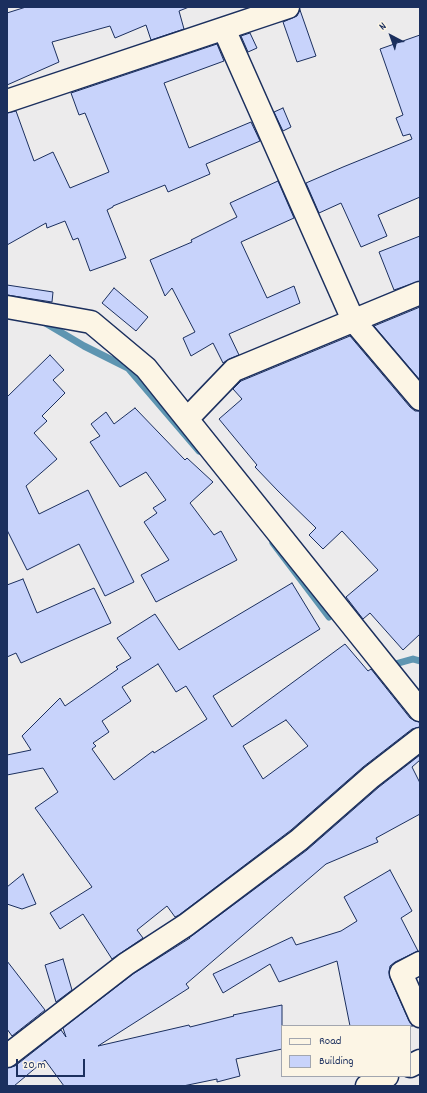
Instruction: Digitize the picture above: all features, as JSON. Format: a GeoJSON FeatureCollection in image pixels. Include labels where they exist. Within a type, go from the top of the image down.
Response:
{"type":"FeatureCollection","features":[{"type":"Feature","properties":{"kind":"street"},"geometry":{"type":"LineString","coordinates":[[7,101],[288,7]]}},
{"type":"Feature","properties":{"kind":"street"},"geometry":{"type":"LineString","coordinates":[[224,29],[353,320],[420,399]]}},
{"type":"Feature","properties":{"kind":"street"},"geometry":{"type":"LineString","coordinates":[[187,419],[234,370],[420,292]]}},
{"type":"Feature","properties":{"kind":"street"},"geometry":{"type":"LineString","coordinates":[[7,307],[91,322],[146,368],[420,710]]}},
{"type":"Feature","properties":{"kind":"street"},"geometry":{"type":"LineString","coordinates":[[7,1056],[126,964],[186,925],[299,840],[371,777],[420,739]]}},
{"type":"Feature","properties":{"kind":"street"},"geometry":{"type":"LineString","coordinates":[[420,963],[401,973],[420,1016]]}},
{"type":"Feature","properties":{"kind":"street"},"geometry":{"type":"LineString","coordinates":[[411,1066],[420,1061]]}},
{"type":"Feature","properties":{"kind":"street"},"geometry":{"type":"LineString","coordinates":[[367,1086],[386,1077]]}},
{"type":"Feature","properties":{"kind":"building"},"geometry":{"type":"Polygon","coordinates":[[[26,7],[189,7],[179,11],[184,29],[151,40],[146,25],[115,38],[110,26],[52,42],[59,62],[7,85],[7,13],[26,7]]]}},
{"type":"Feature","properties":{"kind":"building"},"geometry":{"type":"Polygon","coordinates":[[[300,10],[316,56],[297,62],[283,22],[297,16],[300,10]]]}},
{"type":"Feature","properties":{"kind":"building"},"geometry":{"type":"Polygon","coordinates":[[[250,33],[257,48],[248,52],[241,36],[250,33]]]}},
{"type":"Feature","properties":{"kind":"building"},"geometry":{"type":"Polygon","coordinates":[[[420,35],[420,197],[378,215],[387,236],[361,247],[341,203],[319,213],[306,183],[412,139],[410,134],[403,136],[396,118],[403,115],[380,49],[420,35]]]}},
{"type":"Feature","properties":{"kind":"building"},"geometry":{"type":"Polygon","coordinates":[[[217,44],[224,61],[164,83],[189,148],[251,122],[260,141],[206,164],[210,174],[168,192],[165,185],[113,206],[107,210],[126,258],[90,271],[78,238],[73,240],[65,221],[47,228],[46,223],[7,245],[7,113],[16,111],[34,161],[53,152],[70,188],[109,172],[85,113],[79,115],[71,93],[217,44]]]}},
{"type":"Feature","properties":{"kind":"building"},"geometry":{"type":"Polygon","coordinates":[[[283,108],[291,127],[283,131],[274,112],[283,108]]]}},
{"type":"Feature","properties":{"kind":"building"},"geometry":{"type":"Polygon","coordinates":[[[278,181],[294,218],[241,242],[267,298],[294,286],[300,303],[229,334],[239,355],[223,363],[213,343],[191,356],[183,338],[195,332],[172,288],[165,296],[150,260],[192,242],[191,240],[237,217],[230,203],[278,181]]]}},
{"type":"Feature","properties":{"kind":"building"},"geometry":{"type":"Polygon","coordinates":[[[420,236],[420,281],[394,290],[379,252],[420,236]]]}},
{"type":"Feature","properties":{"kind":"building"},"geometry":{"type":"Polygon","coordinates":[[[7,285],[53,292],[52,302],[7,295],[7,285]]]}},
{"type":"Feature","properties":{"kind":"building"},"geometry":{"type":"Polygon","coordinates":[[[114,288],[148,317],[136,331],[102,303],[114,288]]]}},
{"type":"Feature","properties":{"kind":"building"},"geometry":{"type":"Polygon","coordinates":[[[420,307],[420,380],[374,326],[420,307]]]}},
{"type":"Feature","properties":{"kind":"building"},"geometry":{"type":"Polygon","coordinates":[[[350,336],[410,407],[415,411],[420,411],[420,634],[403,650],[370,613],[363,619],[346,597],[378,570],[342,531],[323,549],[309,535],[316,528],[255,467],[257,465],[219,419],[242,399],[233,389],[241,381],[350,336]]]}},
{"type":"Feature","properties":{"kind":"building"},"geometry":{"type":"Polygon","coordinates":[[[50,355],[64,370],[53,380],[65,393],[42,416],[47,421],[34,433],[57,459],[26,486],[39,514],[88,490],[134,582],[105,596],[79,544],[27,570],[7,530],[7,397],[50,355]]]}},
{"type":"Feature","properties":{"kind":"building"},"geometry":{"type":"Polygon","coordinates":[[[135,408],[185,460],[187,458],[213,482],[190,503],[214,535],[221,531],[237,560],[156,602],[141,575],[169,560],[144,522],[157,513],[153,508],[166,500],[146,472],[120,487],[90,442],[100,436],[91,424],[106,412],[114,424],[135,408]]]}},
{"type":"Feature","properties":{"kind":"building"},"geometry":{"type":"Polygon","coordinates":[[[23,579],[37,613],[94,588],[111,623],[21,663],[16,653],[7,657],[7,585],[23,579]]]}},
{"type":"Feature","properties":{"kind":"building"},"geometry":{"type":"Polygon","coordinates":[[[292,583],[320,629],[213,696],[232,727],[345,644],[368,671],[371,669],[410,718],[420,722],[420,727],[412,729],[363,767],[291,830],[179,915],[175,917],[167,906],[137,930],[143,938],[112,959],[83,914],[60,929],[50,913],[92,887],[35,808],[58,792],[43,768],[7,775],[7,755],[31,750],[22,736],[60,698],[65,706],[118,669],[116,667],[131,658],[117,638],[155,614],[179,650],[292,583]],[[158,664],[122,687],[131,701],[102,721],[109,732],[93,743],[96,746],[92,749],[114,780],[153,751],[154,753],[207,719],[186,686],[176,692],[158,664]],[[286,720],[243,746],[263,779],[308,746],[286,720]]]}},
{"type":"Feature","properties":{"kind":"building"},"geometry":{"type":"Polygon","coordinates":[[[420,755],[420,760],[412,767],[420,783],[420,814],[376,838],[378,842],[326,864],[186,984],[189,988],[98,1046],[189,1025],[190,1027],[234,1016],[233,1015],[282,1005],[281,1049],[236,1059],[240,1076],[217,1082],[217,1079],[183,1086],[64,1086],[45,1060],[14,1086],[7,1086],[7,1068],[15,1066],[61,1030],[66,1037],[63,1028],[133,974],[190,938],[307,850],[379,787],[420,755]]]}},
{"type":"Feature","properties":{"kind":"building"},"geometry":{"type":"Polygon","coordinates":[[[390,870],[412,911],[401,918],[418,951],[395,962],[390,966],[389,972],[390,978],[409,1021],[413,1026],[350,1025],[337,961],[279,982],[270,964],[223,993],[213,974],[292,937],[296,945],[341,931],[357,921],[344,897],[390,870]]]}},
{"type":"Feature","properties":{"kind":"building"},"geometry":{"type":"Polygon","coordinates":[[[23,874],[36,904],[22,909],[7,904],[7,887],[23,874]]]}},
{"type":"Feature","properties":{"kind":"building"},"geometry":{"type":"Polygon","coordinates":[[[63,959],[72,990],[56,1002],[45,965],[63,959]]]}},
{"type":"Feature","properties":{"kind":"building"},"geometry":{"type":"Polygon","coordinates":[[[7,961],[45,1010],[12,1036],[7,1029],[7,961]]]}},
{"type":"Feature","properties":{"kind":"waterway"},"geometry":{"type":"LineString","coordinates":[[42,321],[84,346],[128,368],[199,451]]}},
{"type":"Feature","properties":{"kind":"waterway"},"geometry":{"type":"LineString","coordinates":[[273,543],[329,617]]}},
{"type":"Feature","properties":{"kind":"waterway"},"geometry":{"type":"LineString","coordinates":[[388,666],[413,659],[420,661]]}}]}
